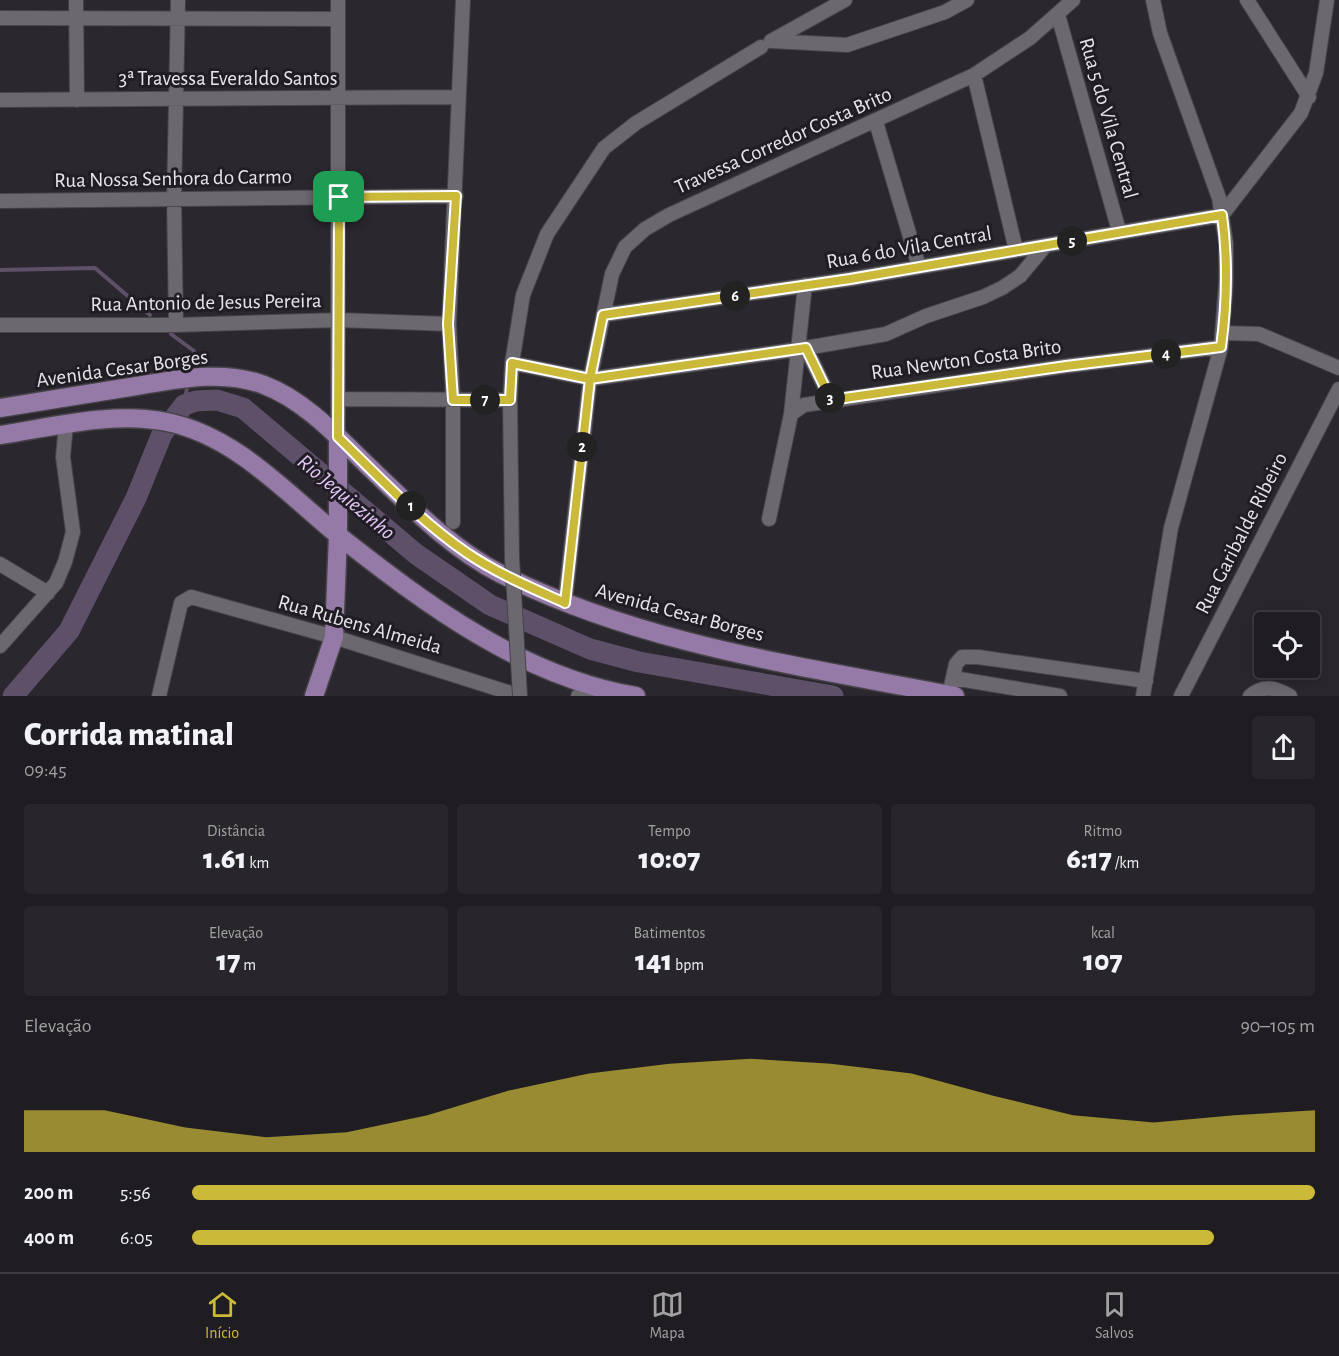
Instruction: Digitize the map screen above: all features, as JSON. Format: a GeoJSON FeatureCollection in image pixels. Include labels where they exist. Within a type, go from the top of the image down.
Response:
{"type":"FeatureCollection","features":[{"type":"Feature","properties":{"kind":"main road","name":"Avenida Cesar Borges"},"geometry":{"type":"LineString","coordinates":[[0,408],[196,377],[231,377],[264,384],[292,398],[338,437],[426,521],[466,552],[499,573],[565,603],[607,619],[700,645],[953,690]]}},
{"type":"Feature","properties":{"kind":"main road"},"geometry":{"type":"LineString","coordinates":[[0,435],[66,424],[134,418],[166,422],[207,434],[243,456],[338,535],[495,646],[539,667],[609,692],[636,696]]}},
{"type":"Feature","properties":{"kind":"main road"},"geometry":{"type":"LineString","coordinates":[[314,696],[334,636],[338,535],[338,437]]}},
{"type":"Feature","properties":{"kind":"street"},"geometry":{"type":"LineString","coordinates":[[76,0],[77,100]]}},
{"type":"Feature","properties":{"kind":"street"},"geometry":{"type":"LineString","coordinates":[[176,326],[174,200],[178,0]]}},
{"type":"Feature","properties":{"kind":"street"},"geometry":{"type":"LineString","coordinates":[[338,0],[338,437]]}},
{"type":"Feature","properties":{"kind":"street"},"geometry":{"type":"LineString","coordinates":[[453,522],[453,400],[448,324],[456,196],[457,97],[463,0]]}},
{"type":"Feature","properties":{"kind":"street"},"geometry":{"type":"LineString","coordinates":[[520,696],[512,558],[510,400],[512,363],[523,295],[547,234],[604,148],[636,123],[766,44],[845,0]]}},
{"type":"Feature","properties":{"kind":"street"},"geometry":{"type":"LineString","coordinates":[[766,44],[847,45],[945,12],[967,0]]}},
{"type":"Feature","properties":{"kind":"street","name":"Travessa Corredor Costa Brito"},"geometry":{"type":"LineString","coordinates":[[565,603],[590,379],[612,274],[625,247],[645,229],[669,215],[876,122],[974,75],[1029,38],[1073,0]]}},
{"type":"Feature","properties":{"kind":"street"},"geometry":{"type":"LineString","coordinates":[[1143,696],[1171,528],[1222,340],[1226,243],[1219,198],[1160,33],[1153,0]]}},
{"type":"Feature","properties":{"kind":"street"},"geometry":{"type":"LineString","coordinates":[[1247,0],[1309,97]]}},
{"type":"Feature","properties":{"kind":"street"},"geometry":{"type":"LineString","coordinates":[[1222,215],[1301,113],[1309,97],[1316,73],[1327,0]]}},
{"type":"Feature","properties":{"kind":"street","name":"Rua 5 do Vila Central"},"geometry":{"type":"LineString","coordinates":[[1058,15],[1119,231]]}},
{"type":"Feature","properties":{"kind":"street"},"geometry":{"type":"LineString","coordinates":[[0,18],[338,19]]}},
{"type":"Feature","properties":{"kind":"street"},"geometry":{"type":"LineString","coordinates":[[974,75],[1016,250]]}},
{"type":"Feature","properties":{"kind":"street","name":"3ª Travessa Everaldo Santos"},"geometry":{"type":"LineString","coordinates":[[0,100],[457,97]]}},
{"type":"Feature","properties":{"kind":"street"},"geometry":{"type":"LineString","coordinates":[[876,122],[919,267]]}},
{"type":"Feature","properties":{"kind":"street","name":"Rua Nossa Senhora do Carmo"},"geometry":{"type":"LineString","coordinates":[[0,201],[456,196]]}},
{"type":"Feature","properties":{"kind":"street","name":"Rua 6 do Vila Central"},"geometry":{"type":"LineString","coordinates":[[603,315],[919,267],[1222,215]]}},
{"type":"Feature","properties":{"kind":"street"},"geometry":{"type":"LineString","coordinates":[[512,363],[590,379],[803,349],[886,334],[926,316],[983,297],[1020,276],[1046,245]]}},
{"type":"Feature","properties":{"kind":"street"},"geometry":{"type":"LineString","coordinates":[[769,519],[803,349],[805,285]]}},
{"type":"Feature","properties":{"kind":"street","name":"Rua Antonio de Jesus Pereira"},"geometry":{"type":"LineString","coordinates":[[0,325],[176,326],[339,320],[448,324]]}},
{"type":"Feature","properties":{"kind":"street","name":"Rua Newton Costa Brito"},"geometry":{"type":"LineString","coordinates":[[791,414],[804,405],[831,400],[1066,366],[1259,334],[1339,368]]}},
{"type":"Feature","properties":{"kind":"street"},"geometry":{"type":"LineString","coordinates":[[803,349],[831,400]]}},
{"type":"Feature","properties":{"kind":"street","name":"Rua Garibalde Ribeiro"},"geometry":{"type":"LineString","coordinates":[[1181,696],[1339,389]]}},
{"type":"Feature","properties":{"kind":"street"},"geometry":{"type":"LineString","coordinates":[[338,399],[510,400]]}},
{"type":"Feature","properties":{"kind":"street"},"geometry":{"type":"LineString","coordinates":[[3,637],[48,593],[56,583],[65,562],[73,532],[63,458],[66,424]]}},
{"type":"Feature","properties":{"kind":"street"},"geometry":{"type":"LineString","coordinates":[[0,564],[48,593]]}},
{"type":"Feature","properties":{"kind":"street","name":"Rua Rubens Almeida"},"geometry":{"type":"LineString","coordinates":[[159,696],[182,603],[186,598],[191,597],[334,636],[520,696]]}},
{"type":"Feature","properties":{"kind":"street"},"geometry":{"type":"LineString","coordinates":[[1060,696],[953,690],[956,664],[962,657],[978,657],[1146,681]]}},
{"type":"Feature","properties":{"kind":"street"},"geometry":{"type":"LineString","coordinates":[[1250,696],[1265,688],[1277,689],[1290,696]]}},
{"type":"Feature","properties":{"kind":"street"},"geometry":{"type":"LineString","coordinates":[[578,696],[609,692]]}},
{"type":"Feature","properties":{"kind":"waterway"},"geometry":{"type":"LineString","coordinates":[[0,270],[95,268],[150,315]]}},
{"type":"Feature","properties":{"kind":"waterway"},"geometry":{"type":"LineString","coordinates":[[171,334],[194,351],[190,372]]}},
{"type":"Feature","properties":{"kind":"waterway"},"geometry":{"type":"LineString","coordinates":[[184,405],[188,382]]}},
{"type":"Feature","properties":{"kind":"waterway","name":"Rio Jequiezinho"},"geometry":{"type":"LineString","coordinates":[[13,696],[69,631],[136,498],[162,434],[184,405],[196,401],[217,400],[243,408],[416,554],[490,605],[590,649],[639,662],[833,696]]}},
{"type":"Feature","properties":{"kind":"route"},"geometry":{"type":"LineString","coordinates":[[339,197],[338,437],[426,521],[466,552],[499,573],[565,603],[590,379],[806,348],[831,400],[1066,366],[1221,347],[1226,283],[1226,243],[1222,215],[850,279],[603,315],[590,379],[512,363],[510,400],[453,400],[448,324],[456,196],[339,197]]}}]}
